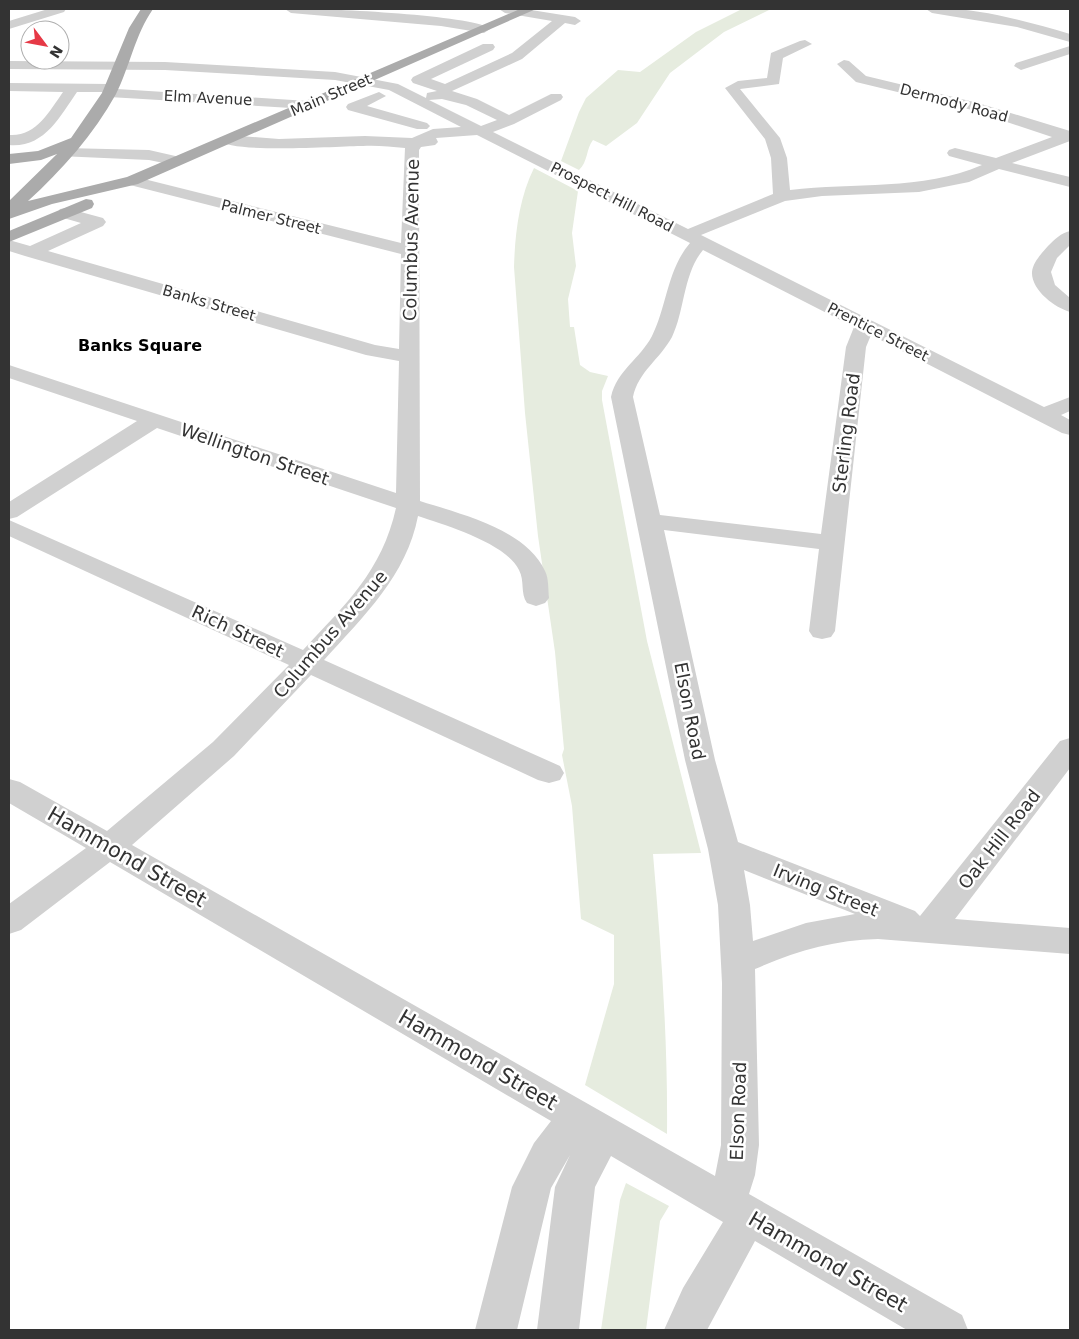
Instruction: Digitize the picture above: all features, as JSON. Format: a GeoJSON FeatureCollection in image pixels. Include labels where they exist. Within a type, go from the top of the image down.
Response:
{"type":"FeatureCollection","features":[{"type":"Feature","properties":{"kind":"main road"},"geometry":{"type":"LineString","coordinates":[[9,214],[30,200],[110,90],[147,9]]}},
{"type":"Feature","properties":{"kind":"main road","name":"Main Street"},"geometry":{"type":"LineString","coordinates":[[9,237],[55,210],[134,180],[365,80],[481,22],[527,10]]}},
{"type":"Feature","properties":{"kind":"main road"},"geometry":{"type":"LineString","coordinates":[[9,161],[70,147]]}},
{"type":"Feature","properties":{"kind":"main road"},"geometry":{"type":"LineString","coordinates":[[9,161],[32,169],[51,171]]}},
{"type":"Feature","properties":{"kind":"main road"},"geometry":{"type":"LineString","coordinates":[[9,210],[30,200],[55,210],[51,171]]}},
{"type":"Feature","properties":{"kind":"main road","name":"Main Street"},"geometry":{"type":"LineString","coordinates":[[55,210],[84,205],[134,180]]}},
{"type":"Feature","properties":{"kind":"street"},"geometry":{"type":"LineString","coordinates":[[9,26],[60,9]]}},
{"type":"Feature","properties":{"kind":"street"},"geometry":{"type":"LineString","coordinates":[[291,9],[465,25],[481,22]]}},
{"type":"Feature","properties":{"kind":"street"},"geometry":{"type":"LineString","coordinates":[[497,9],[527,10],[576,21]]}},
{"type":"Feature","properties":{"kind":"street"},"geometry":{"type":"LineString","coordinates":[[932,9],[1018,23],[1070,38]]}},
{"type":"Feature","properties":{"kind":"street"},"geometry":{"type":"LineString","coordinates":[[440,22],[452,13]]}},
{"type":"Feature","properties":{"kind":"street"},"geometry":{"type":"LineString","coordinates":[[387,116],[422,102],[518,56],[562,19]]}},
{"type":"Feature","properties":{"kind":"street"},"geometry":{"type":"LineString","coordinates":[[782,196],[779,158],[772,138],[732,88],[738,85],[779,84],[775,80],[773,65],[776,56],[805,44]]}},
{"type":"Feature","properties":{"kind":"street"},"geometry":{"type":"LineString","coordinates":[[488,47],[418,80],[509,121]]}},
{"type":"Feature","properties":{"kind":"street"},"geometry":{"type":"LineString","coordinates":[[1020,66],[1070,50]]}},
{"type":"Feature","properties":{"kind":"street","name":"Prospect Hill Road"},"geometry":{"type":"LineString","coordinates":[[12,67],[27,69],[122,63],[335,76],[365,80],[393,87],[694,239],[782,196],[822,191],[899,189],[942,184],[971,176],[1023,152],[1069,137]]}},
{"type":"Feature","properties":{"kind":"street","name":"Dermody Road"},"geometry":{"type":"LineString","coordinates":[[844,64],[861,79],[973,106],[1069,137]]}},
{"type":"Feature","properties":{"kind":"street","name":"Elm Avenue"},"geometry":{"type":"LineString","coordinates":[[9,88],[110,90],[308,105]]}},
{"type":"Feature","properties":{"kind":"street"},"geometry":{"type":"LineString","coordinates":[[9,140],[23,141],[38,134],[67,88]]}},
{"type":"Feature","properties":{"kind":"street"},"geometry":{"type":"LineString","coordinates":[[379,96],[353,107],[387,116],[419,135]]}},
{"type":"Feature","properties":{"kind":"street"},"geometry":{"type":"LineString","coordinates":[[227,140],[267,144],[372,141],[419,135],[470,136],[478,131],[509,121],[556,97]]}},
{"type":"Feature","properties":{"kind":"street","name":"Columbus Avenue"},"geometry":{"type":"LineString","coordinates":[[9,922],[109,847],[210,762],[307,662],[386,572],[401,542],[408,506],[411,150],[419,135]]}},
{"type":"Feature","properties":{"kind":"street"},"geometry":{"type":"LineString","coordinates":[[149,155],[175,142]]}},
{"type":"Feature","properties":{"kind":"street"},"geometry":{"type":"LineString","coordinates":[[70,147],[149,155],[178,161]]}},
{"type":"Feature","properties":{"kind":"street"},"geometry":{"type":"LineString","coordinates":[[955,153],[1070,182]]}},
{"type":"Feature","properties":{"kind":"street"},"geometry":{"type":"LineString","coordinates":[[51,171],[71,171]]}},
{"type":"Feature","properties":{"kind":"street","name":"Palmer Street"},"geometry":{"type":"LineString","coordinates":[[105,171],[378,244],[410,250]]}},
{"type":"Feature","properties":{"kind":"street"},"geometry":{"type":"LineString","coordinates":[[32,252],[97,222],[55,210]]}},
{"type":"Feature","properties":{"kind":"street"},"geometry":{"type":"LineString","coordinates":[[1070,236],[1048,255],[1042,264],[1042,276],[1047,288],[1060,301],[1070,306]]}},
{"type":"Feature","properties":{"kind":"street","name":"Prentice Street"},"geometry":{"type":"LineString","coordinates":[[694,239],[1070,428]]}},
{"type":"Feature","properties":{"kind":"street","name":"Elson Road"},"geometry":{"type":"LineString","coordinates":[[685,1330],[737,1209],[735,1175],[740,1145],[738,961],[734,905],[724,849],[702,770],[624,409],[622,392],[631,372],[662,336],[694,239]]}},
{"type":"Feature","properties":{"kind":"street","name":"Banks Street"},"geometry":{"type":"LineString","coordinates":[[9,245],[373,351],[410,357]]}},
{"type":"Feature","properties":{"kind":"street","name":"Sterling Road"},"geometry":{"type":"LineString","coordinates":[[822,631],[856,346],[865,325]]}},
{"type":"Feature","properties":{"kind":"street","name":"Wellington Street"},"geometry":{"type":"LineString","coordinates":[[9,371],[468,525],[500,541],[531,567],[534,575],[536,598]]}},
{"type":"Feature","properties":{"kind":"street"},"geometry":{"type":"LineString","coordinates":[[1044,415],[1070,403]]}},
{"type":"Feature","properties":{"kind":"street"},"geometry":{"type":"LineString","coordinates":[[9,512],[154,420]]}},
{"type":"Feature","properties":{"kind":"street"},"geometry":{"type":"LineString","coordinates":[[649,521],[833,543]]}},
{"type":"Feature","properties":{"kind":"street","name":"Rich Street"},"geometry":{"type":"LineString","coordinates":[[9,527],[549,773]]}},
{"type":"Feature","properties":{"kind":"street","name":"Oak Hill Road"},"geometry":{"type":"LineString","coordinates":[[928,930],[1070,748]]}},
{"type":"Feature","properties":{"kind":"street","name":"Hammond Street"},"geometry":{"type":"LineString","coordinates":[[9,789],[946,1330]]}},
{"type":"Feature","properties":{"kind":"street","name":"Irving Street"},"geometry":{"type":"LineString","coordinates":[[724,849],[928,930]]}},
{"type":"Feature","properties":{"kind":"street","name":"Irving Street"},"geometry":{"type":"LineString","coordinates":[[738,961],[782,943],[832,928],[878,926],[1070,941]]}},
{"type":"Feature","properties":{"kind":"street"},"geometry":{"type":"LineString","coordinates":[[496,1330],[532,1187],[548,1155],[590,1125]]}},
{"type":"Feature","properties":{"kind":"street"},"geometry":{"type":"LineString","coordinates":[[558,1330],[576,1187],[587,1160],[590,1125]]}},
{"type":"Feature","properties":{"kind":"shaded area"},"geometry":{"type":"Polygon","coordinates":[[[742,9],[771,9],[724,32],[670,73],[637,123],[606,146],[593,140],[584,163],[579,170],[561,161],[586,98],[618,70],[640,72],[696,32],[742,9]]]}},
{"type":"Feature","properties":{"kind":"shaded area"},"geometry":{"type":"Polygon","coordinates":[[[534,168],[578,191],[572,233],[576,266],[568,299],[570,327],[574,327],[580,365],[590,372],[608,376],[602,391],[602,400],[647,641],[701,853],[653,854],[663,994],[667,1134],[585,1085],[614,984],[614,935],[581,919],[572,806],[562,755],[564,749],[555,652],[538,536],[525,413],[514,267],[515,242],[521,204],[534,168]]]}},
{"type":"Feature","properties":{"kind":"shaded area"},"geometry":{"type":"Polygon","coordinates":[[[626,1183],[669,1206],[660,1221],[646,1330],[601,1330],[620,1200],[626,1183]]]}},
{"type":"Feature","properties":{"kind":"district","name":"Banks Square"},"geometry":{"type":"Point","coordinates":[140,345]}}]}
